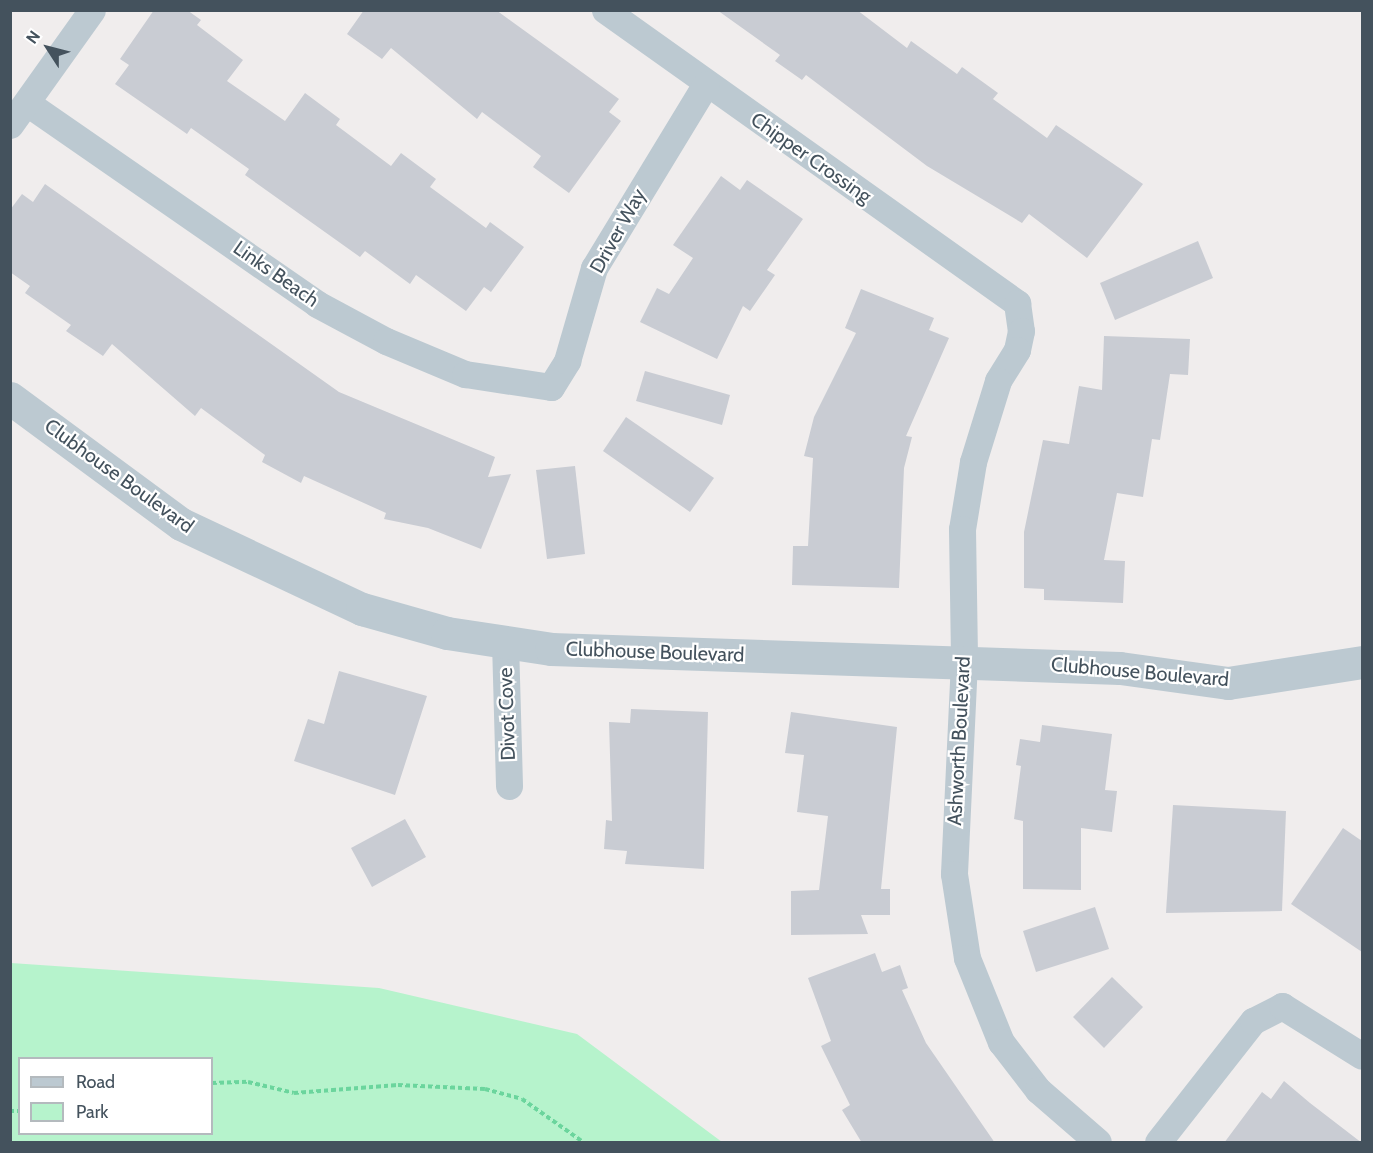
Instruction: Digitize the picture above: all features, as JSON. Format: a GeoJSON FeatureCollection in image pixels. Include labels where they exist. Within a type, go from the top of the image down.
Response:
{"type":"FeatureCollection","features":[{"type":"Feature","properties":{"kind":"street"},"geometry":{"type":"LineString","coordinates":[[10,125],[92,10]]}},
{"type":"Feature","properties":{"kind":"street","name":"Chipper Crossing"},"geometry":{"type":"LineString","coordinates":[[606,10],[706,84],[1017,303]]}},
{"type":"Feature","properties":{"kind":"street","name":"Driver Way"},"geometry":{"type":"LineString","coordinates":[[551,387],[567,361],[594,268],[706,84]]}},
{"type":"Feature","properties":{"kind":"street","name":"Links Beach"},"geometry":{"type":"LineString","coordinates":[[27,103],[316,304],[386,342],[465,374],[551,387]]}},
{"type":"Feature","properties":{"kind":"street","name":"Ashworth Boulevard"},"geometry":{"type":"LineString","coordinates":[[1017,303],[1021,332],[1017,350],[998,381],[982,431],[962,529],[964,660],[954,874],[967,958],[1001,1041],[1038,1090],[1098,1143]]}},
{"type":"Feature","properties":{"kind":"street","name":"Clubhouse Boulevard"},"geometry":{"type":"LineString","coordinates":[[10,398],[181,524],[269,570],[362,609],[447,633],[551,649],[964,660],[1120,668],[1228,682],[1362,662]]}},
{"type":"Feature","properties":{"kind":"street","name":"Divot Cove"},"geometry":{"type":"LineString","coordinates":[[505,642],[509,786]]}},
{"type":"Feature","properties":{"kind":"street"},"geometry":{"type":"LineString","coordinates":[[1158,1143],[1253,1022],[1282,1006],[1362,1056]]}},
{"type":"Feature","properties":{"kind":"path"},"geometry":{"type":"LineString","coordinates":[[213,1083],[248,1082],[294,1093],[398,1085],[485,1089],[522,1099],[583,1143]]}},
{"type":"Feature","properties":{"kind":"green space"},"geometry":{"type":"Polygon","coordinates":[[[11,963],[379,988],[577,1034],[722,1142],[11,1142],[11,963]]]}},
{"type":"Feature","properties":{"kind":"building"},"geometry":{"type":"Polygon","coordinates":[[[154,10],[187,10],[201,20],[197,25],[243,60],[227,81],[285,121],[305,93],[340,119],[336,125],[391,166],[401,153],[436,179],[430,187],[486,228],[490,222],[524,247],[491,292],[484,287],[466,311],[416,275],[410,284],[365,251],[360,257],[245,175],[249,169],[191,128],[187,134],[115,84],[129,65],[120,59],[154,10]]]}},
{"type":"Feature","properties":{"kind":"building"},"geometry":{"type":"Polygon","coordinates":[[[364,10],[496,10],[619,99],[609,112],[621,121],[569,193],[533,167],[541,156],[482,112],[477,119],[391,48],[382,59],[347,34],[364,10]]]}},
{"type":"Feature","properties":{"kind":"building"},"geometry":{"type":"Polygon","coordinates":[[[717,10],[857,10],[907,48],[911,41],[957,74],[962,67],[998,93],[993,99],[1047,138],[1056,125],[1143,184],[1087,258],[1029,214],[1022,223],[927,166],[806,75],[802,80],[775,61],[780,55],[717,10]]]}},
{"type":"Feature","properties":{"kind":"building"},"geometry":{"type":"Polygon","coordinates":[[[721,176],[740,190],[747,180],[803,219],[767,270],[775,275],[750,311],[743,306],[717,359],[640,322],[657,288],[669,294],[693,258],[673,245],[721,176]]]}},
{"type":"Feature","properties":{"kind":"building"},"geometry":{"type":"Polygon","coordinates":[[[45,184],[339,392],[495,457],[488,477],[511,474],[481,549],[428,528],[384,519],[386,513],[304,476],[301,483],[262,462],[265,455],[201,408],[195,416],[112,344],[103,356],[66,331],[71,325],[25,293],[30,286],[10,272],[10,210],[22,194],[33,202],[45,184]]]}},
{"type":"Feature","properties":{"kind":"building"},"geometry":{"type":"Polygon","coordinates":[[[1198,241],[1213,278],[1115,320],[1100,283],[1198,241]]]}},
{"type":"Feature","properties":{"kind":"building"},"geometry":{"type":"Polygon","coordinates":[[[861,289],[934,318],[929,330],[949,338],[906,436],[912,437],[904,468],[899,588],[792,585],[793,546],[808,546],[813,458],[804,456],[814,417],[856,333],[845,328],[861,289]]]}},
{"type":"Feature","properties":{"kind":"building"},"geometry":{"type":"Polygon","coordinates":[[[1104,336],[1190,339],[1188,375],[1170,374],[1160,440],[1152,439],[1143,497],[1117,493],[1104,560],[1125,561],[1123,603],[1044,600],[1044,589],[1024,588],[1024,532],[1043,440],[1069,444],[1079,386],[1102,390],[1104,336]]]}},
{"type":"Feature","properties":{"kind":"building"},"geometry":{"type":"Polygon","coordinates":[[[645,371],[730,395],[722,425],[636,401],[645,371]]]}},
{"type":"Feature","properties":{"kind":"building"},"geometry":{"type":"Polygon","coordinates":[[[626,417],[714,478],[690,512],[603,451],[626,417]]]}},
{"type":"Feature","properties":{"kind":"building"},"geometry":{"type":"Polygon","coordinates":[[[575,466],[585,554],[547,559],[536,470],[575,466]]]}},
{"type":"Feature","properties":{"kind":"building"},"geometry":{"type":"Polygon","coordinates":[[[339,671],[427,696],[395,795],[294,761],[308,719],[324,724],[339,671]]]}},
{"type":"Feature","properties":{"kind":"building"},"geometry":{"type":"Polygon","coordinates":[[[631,709],[708,712],[704,869],[625,864],[627,851],[604,849],[606,820],[612,821],[609,722],[630,723],[631,709]]]}},
{"type":"Feature","properties":{"kind":"building"},"geometry":{"type":"Polygon","coordinates":[[[791,712],[897,727],[881,889],[890,889],[890,915],[861,915],[868,934],[791,935],[791,891],[819,890],[828,816],[797,812],[804,755],[785,753],[791,712]]]}},
{"type":"Feature","properties":{"kind":"building"},"geometry":{"type":"Polygon","coordinates":[[[1042,725],[1112,734],[1105,790],[1117,791],[1112,832],[1081,828],[1081,890],[1023,889],[1023,821],[1014,819],[1021,766],[1016,765],[1020,739],[1040,742],[1042,725]]]}},
{"type":"Feature","properties":{"kind":"building"},"geometry":{"type":"Polygon","coordinates":[[[1173,805],[1286,811],[1282,911],[1166,913],[1173,805]]]}},
{"type":"Feature","properties":{"kind":"building"},"geometry":{"type":"Polygon","coordinates":[[[405,819],[426,857],[372,887],[351,848],[405,819]]]}},
{"type":"Feature","properties":{"kind":"building"},"geometry":{"type":"Polygon","coordinates":[[[1343,828],[1362,841],[1362,952],[1291,904],[1343,828]]]}},
{"type":"Feature","properties":{"kind":"building"},"geometry":{"type":"Polygon","coordinates":[[[1095,907],[1109,949],[1036,972],[1023,931],[1095,907]]]}},
{"type":"Feature","properties":{"kind":"building"},"geometry":{"type":"Polygon","coordinates":[[[875,953],[882,972],[900,965],[908,988],[902,990],[926,1043],[995,1143],[862,1143],[842,1110],[850,1105],[821,1046],[831,1041],[808,978],[875,953]]]}},
{"type":"Feature","properties":{"kind":"building"},"geometry":{"type":"Polygon","coordinates":[[[1112,977],[1143,1007],[1104,1048],[1073,1017],[1112,977]]]}},
{"type":"Feature","properties":{"kind":"building"},"geometry":{"type":"Polygon","coordinates":[[[1284,1081],[1362,1143],[1224,1143],[1262,1092],[1271,1099],[1284,1081]]]}}]}
